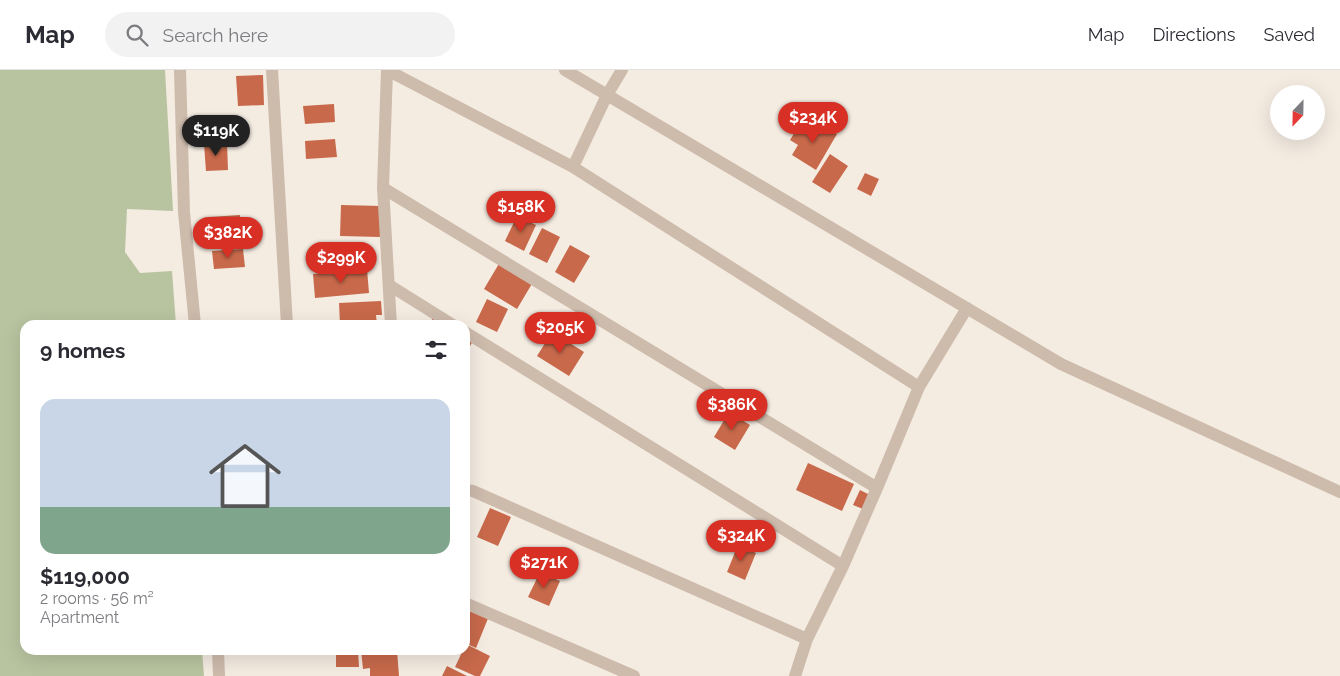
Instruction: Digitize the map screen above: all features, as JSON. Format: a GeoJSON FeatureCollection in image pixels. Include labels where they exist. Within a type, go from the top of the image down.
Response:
{"type":"FeatureCollection","features":[{"type":"Feature","properties":{"kind":"street"},"geometry":{"type":"LineString","coordinates":[[180,70],[184,212],[195,320]]}},
{"type":"Feature","properties":{"kind":"street"},"geometry":{"type":"LineString","coordinates":[[272,70],[287,320]]}},
{"type":"Feature","properties":{"kind":"street"},"geometry":{"type":"LineString","coordinates":[[391,320],[383,188],[387,70],[573,167],[919,387]]}},
{"type":"Feature","properties":{"kind":"street"},"geometry":{"type":"LineString","coordinates":[[565,70],[1061,364],[1340,492]]}},
{"type":"Feature","properties":{"kind":"street"},"geometry":{"type":"LineString","coordinates":[[573,167],[607,95],[622,70]]}},
{"type":"Feature","properties":{"kind":"street"},"geometry":{"type":"LineString","coordinates":[[383,188],[877,488]]}},
{"type":"Feature","properties":{"kind":"street"},"geometry":{"type":"LineString","coordinates":[[389,285],[446,320]]}},
{"type":"Feature","properties":{"kind":"street"},"geometry":{"type":"LineString","coordinates":[[795,676],[807,639],[843,566],[919,387],[967,308]]}},
{"type":"Feature","properties":{"kind":"street"},"geometry":{"type":"LineString","coordinates":[[470,335],[843,566]]}},
{"type":"Feature","properties":{"kind":"street"},"geometry":{"type":"LineString","coordinates":[[470,491],[807,639]]}},
{"type":"Feature","properties":{"kind":"street"},"geometry":{"type":"LineString","coordinates":[[470,605],[634,676]]}},
{"type":"Feature","properties":{"kind":"street"},"geometry":{"type":"LineString","coordinates":[[218,655],[219,676]]}},
{"type":"Feature","properties":{"kind":"green space"},"geometry":{"type":"Polygon","coordinates":[[[0,70],[165,70],[173,211],[127,209],[125,252],[140,273],[172,271],[176,320],[20,320],[20,655],[202,655],[204,676],[0,676],[0,70]]]}},
{"type":"Feature","properties":{"kind":"building"},"geometry":{"type":"Polygon","coordinates":[[[263,75],[264,105],[238,106],[236,76],[263,75]]]}},
{"type":"Feature","properties":{"kind":"building"},"geometry":{"type":"Polygon","coordinates":[[[334,104],[335,122],[305,124],[303,106],[334,104]]]}},
{"type":"Feature","properties":{"kind":"building"},"geometry":{"type":"Polygon","coordinates":[[[813,120],[837,134],[816,170],[792,155],[798,145],[790,140],[799,125],[807,130],[813,120]]]}},
{"type":"Feature","properties":{"kind":"building"},"geometry":{"type":"Polygon","coordinates":[[[335,139],[337,157],[306,159],[305,141],[335,139]]]}},
{"type":"Feature","properties":{"kind":"building"},"geometry":{"type":"Polygon","coordinates":[[[227,143],[228,170],[206,171],[204,144],[227,143]]]}},
{"type":"Feature","properties":{"kind":"building"},"geometry":{"type":"Polygon","coordinates":[[[830,154],[848,166],[830,193],[812,182],[830,154]]]}},
{"type":"Feature","properties":{"kind":"building"},"geometry":{"type":"Polygon","coordinates":[[[865,173],[879,179],[871,196],[857,189],[865,173]]]}},
{"type":"Feature","properties":{"kind":"building"},"geometry":{"type":"Polygon","coordinates":[[[341,205],[381,206],[380,237],[340,236],[341,205]]]}},
{"type":"Feature","properties":{"kind":"building"},"geometry":{"type":"Polygon","coordinates":[[[240,215],[241,233],[211,235],[209,217],[240,215]]]}},
{"type":"Feature","properties":{"kind":"building"},"geometry":{"type":"Polygon","coordinates":[[[517,216],[536,225],[524,251],[505,241],[517,216]]]}},
{"type":"Feature","properties":{"kind":"building"},"geometry":{"type":"Polygon","coordinates":[[[542,228],[560,237],[547,263],[529,254],[542,228]]]}},
{"type":"Feature","properties":{"kind":"building"},"geometry":{"type":"Polygon","coordinates":[[[570,245],[590,256],[574,283],[555,272],[570,245]]]}},
{"type":"Feature","properties":{"kind":"building"},"geometry":{"type":"Polygon","coordinates":[[[243,249],[245,267],[214,269],[212,251],[243,249]]]}},
{"type":"Feature","properties":{"kind":"building"},"geometry":{"type":"Polygon","coordinates":[[[500,262],[533,282],[517,309],[484,289],[500,262]]]}},
{"type":"Feature","properties":{"kind":"building"},"geometry":{"type":"Polygon","coordinates":[[[367,269],[369,293],[315,298],[313,274],[367,269]]]}},
{"type":"Feature","properties":{"kind":"building"},"geometry":{"type":"Polygon","coordinates":[[[487,299],[508,309],[497,332],[476,322],[487,299]]]}},
{"type":"Feature","properties":{"kind":"building"},"geometry":{"type":"Polygon","coordinates":[[[381,301],[382,315],[376,315],[376,320],[340,320],[339,303],[381,301]]]}},
{"type":"Feature","properties":{"kind":"building"},"geometry":{"type":"Polygon","coordinates":[[[434,316],[441,320],[432,320],[434,316]]]}},
{"type":"Feature","properties":{"kind":"building"},"geometry":{"type":"Polygon","coordinates":[[[552,332],[584,352],[569,376],[537,356],[552,332]]]}},
{"type":"Feature","properties":{"kind":"building"},"geometry":{"type":"Polygon","coordinates":[[[470,337],[474,339],[470,346],[470,337]]]}},
{"type":"Feature","properties":{"kind":"building"},"geometry":{"type":"Polygon","coordinates":[[[729,412],[750,425],[735,450],[714,437],[729,412]]]}},
{"type":"Feature","properties":{"kind":"building"},"geometry":{"type":"Polygon","coordinates":[[[808,463],[854,484],[842,511],[796,490],[808,463]]]}},
{"type":"Feature","properties":{"kind":"building"},"geometry":{"type":"Polygon","coordinates":[[[860,490],[870,495],[863,509],[853,505],[860,490]]]}},
{"type":"Feature","properties":{"kind":"building"},"geometry":{"type":"Polygon","coordinates":[[[490,508],[511,517],[498,546],[477,537],[490,508]]]}},
{"type":"Feature","properties":{"kind":"building"},"geometry":{"type":"Polygon","coordinates":[[[738,545],[756,553],[745,580],[727,572],[738,545]]]}},
{"type":"Feature","properties":{"kind":"building"},"geometry":{"type":"Polygon","coordinates":[[[540,572],[560,581],[549,606],[528,597],[540,572]]]}},
{"type":"Feature","properties":{"kind":"building"},"geometry":{"type":"Polygon","coordinates":[[[470,609],[489,616],[476,648],[470,645],[470,609]]]}},
{"type":"Feature","properties":{"kind":"building"},"geometry":{"type":"Polygon","coordinates":[[[470,646],[490,656],[480,676],[475,676],[455,667],[461,655],[470,655],[470,646]]]}},
{"type":"Feature","properties":{"kind":"building"},"geometry":{"type":"Polygon","coordinates":[[[336,655],[358,655],[359,667],[336,667],[336,655]]]}},
{"type":"Feature","properties":{"kind":"building"},"geometry":{"type":"Polygon","coordinates":[[[362,655],[397,655],[399,676],[370,676],[370,668],[363,669],[362,655]]]}},
{"type":"Feature","properties":{"kind":"building"},"geometry":{"type":"Polygon","coordinates":[[[447,666],[467,676],[442,676],[447,666]]]}}]}
